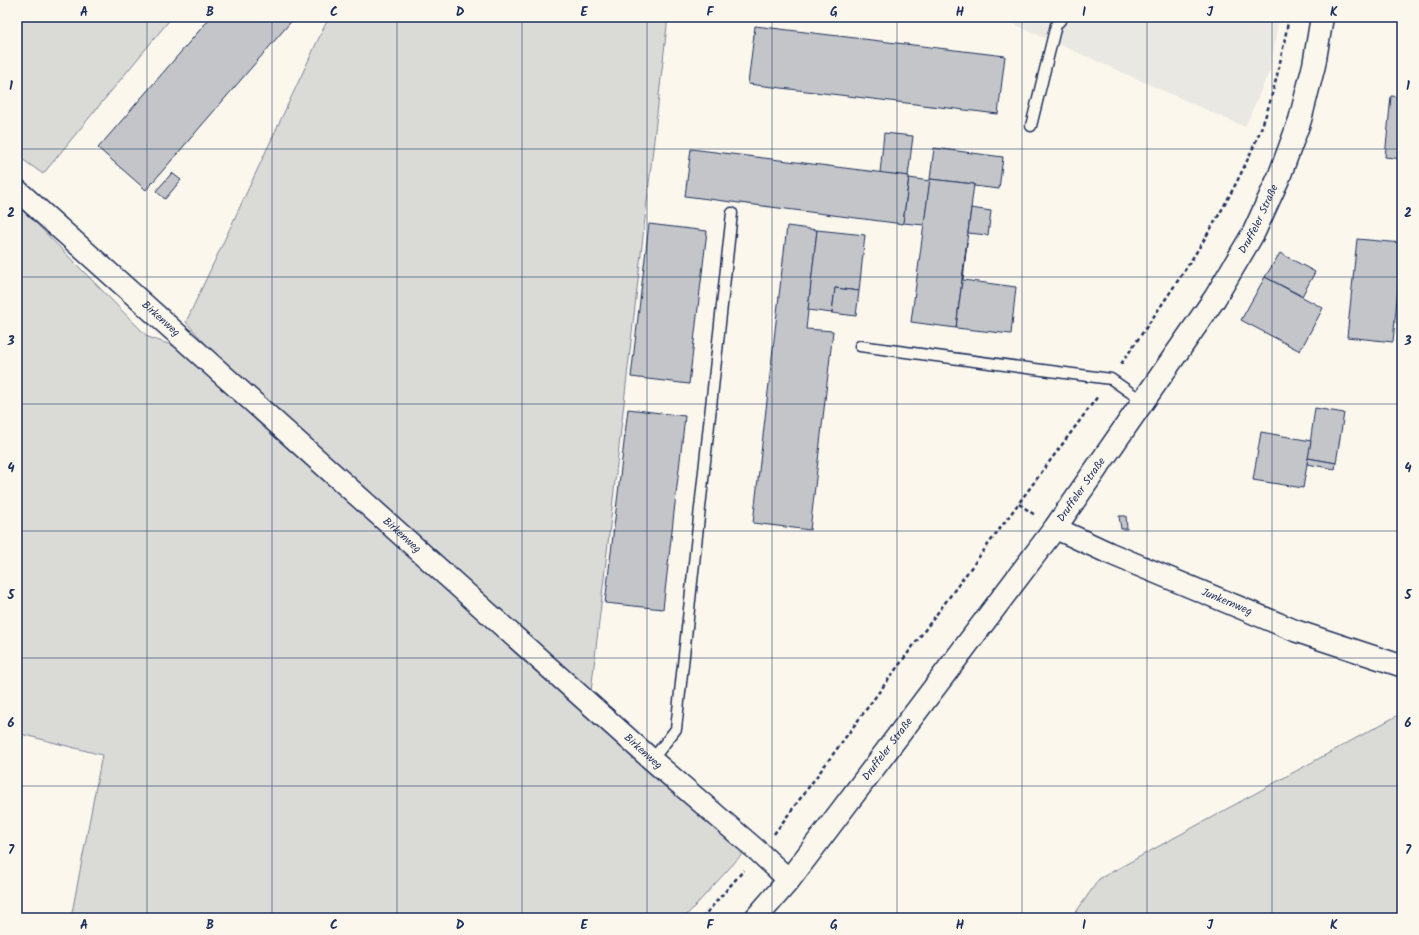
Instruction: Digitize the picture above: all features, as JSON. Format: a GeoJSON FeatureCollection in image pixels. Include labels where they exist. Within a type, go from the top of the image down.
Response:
{"type":"FeatureCollection","features":[{"type":"Feature","properties":{"kind":"street","name":"Druffeler Straße"},"geometry":{"type":"LineString","coordinates":[[756,918],[789,880],[1055,528],[1215,298],[1254,232],[1280,177],[1300,120],[1314,65],[1322,17]]}},
{"type":"Feature","properties":{"kind":"street","name":"Birkenweg"},"geometry":{"type":"LineString","coordinates":[[17,190],[652,760],[760,853],[789,880]]}},
{"type":"Feature","properties":{"kind":"street","name":"Junkernweg"},"geometry":{"type":"LineString","coordinates":[[1055,528],[1109,553],[1296,631],[1402,666]]}},
{"type":"Feature","properties":{"kind":"lane"},"geometry":{"type":"LineString","coordinates":[[1031,126],[1056,25],[1062,17]]}},
{"type":"Feature","properties":{"kind":"lane"},"geometry":{"type":"LineString","coordinates":[[652,760],[676,729],[732,213]]}},
{"type":"Feature","properties":{"kind":"lane"},"geometry":{"type":"LineString","coordinates":[[860,346],[1111,379],[1144,402]]}},
{"type":"Feature","properties":{"kind":"path"},"geometry":{"type":"LineString","coordinates":[[702,918],[760,853],[1111,379],[1195,255],[1235,187],[1262,125],[1281,61],[1289,17]]}},
{"type":"Feature","properties":{"kind":"shaded area"},"geometry":{"type":"Polygon","coordinates":[[[17,17],[172,17],[43,174],[17,157],[17,17]]]}},
{"type":"Feature","properties":{"kind":"shaded area"},"geometry":{"type":"Polygon","coordinates":[[[331,17],[668,17],[591,692],[211,350],[186,322],[325,25],[331,17]]]}},
{"type":"Feature","properties":{"kind":"shaded area"},"geometry":{"type":"Polygon","coordinates":[[[1000,17],[1279,17],[1270,70],[1245,127],[1000,17]]]}},
{"type":"Feature","properties":{"kind":"shaded area"},"geometry":{"type":"Polygon","coordinates":[[[17,204],[148,337],[177,347],[745,851],[684,918],[71,918],[102,755],[17,733],[17,204]]]}},
{"type":"Feature","properties":{"kind":"shaded area"},"geometry":{"type":"Polygon","coordinates":[[[1402,713],[1402,918],[1072,918],[1099,879],[1402,713]]]}},
{"type":"Feature","properties":{"kind":"building"},"geometry":{"type":"Polygon","coordinates":[[[211,17],[295,17],[146,190],[98,148],[211,17]]]}},
{"type":"Feature","properties":{"kind":"building"},"geometry":{"type":"Polygon","coordinates":[[[755,26],[1005,56],[998,114],[748,84],[755,26]]]}},
{"type":"Feature","properties":{"kind":"building"},"geometry":{"type":"Polygon","coordinates":[[[1391,96],[1402,97],[1402,159],[1385,157],[1391,96]]]}},
{"type":"Feature","properties":{"kind":"building"},"geometry":{"type":"Polygon","coordinates":[[[884,133],[913,136],[908,176],[880,173],[884,133]]]}},
{"type":"Feature","properties":{"kind":"building"},"geometry":{"type":"Polygon","coordinates":[[[934,148],[1003,157],[999,189],[974,186],[974,184],[930,179],[934,148]]]}},
{"type":"Feature","properties":{"kind":"building"},"geometry":{"type":"Polygon","coordinates":[[[691,149],[909,176],[903,224],[685,196],[691,149]]]}},
{"type":"Feature","properties":{"kind":"building"},"geometry":{"type":"Polygon","coordinates":[[[172,173],[181,180],[165,199],[156,191],[172,173]]]}},
{"type":"Feature","properties":{"kind":"building"},"geometry":{"type":"Polygon","coordinates":[[[909,178],[930,181],[924,225],[903,223],[909,178]]]}},
{"type":"Feature","properties":{"kind":"building"},"geometry":{"type":"Polygon","coordinates":[[[930,179],[974,184],[956,328],[911,322],[930,179]]]}},
{"type":"Feature","properties":{"kind":"building"},"geometry":{"type":"Polygon","coordinates":[[[971,208],[991,211],[988,235],[968,233],[971,208]]]}},
{"type":"Feature","properties":{"kind":"building"},"geometry":{"type":"Polygon","coordinates":[[[649,224],[707,231],[689,384],[631,377],[649,224]]]}},
{"type":"Feature","properties":{"kind":"building"},"geometry":{"type":"Polygon","coordinates":[[[787,226],[817,230],[806,329],[833,331],[810,530],[753,523],[787,226]]]}},
{"type":"Feature","properties":{"kind":"building"},"geometry":{"type":"Polygon","coordinates":[[[817,230],[865,235],[859,291],[835,288],[832,313],[808,310],[817,230]]]}},
{"type":"Feature","properties":{"kind":"building"},"geometry":{"type":"Polygon","coordinates":[[[1357,239],[1402,243],[1393,342],[1347,337],[1357,239]]]}},
{"type":"Feature","properties":{"kind":"building"},"geometry":{"type":"Polygon","coordinates":[[[967,242],[963,280],[1016,287],[1011,334],[956,328],[967,242]]]}},
{"type":"Feature","properties":{"kind":"building"},"geometry":{"type":"Polygon","coordinates":[[[1280,253],[1315,272],[1302,296],[1265,277],[1280,253]]]}},
{"type":"Feature","properties":{"kind":"building"},"geometry":{"type":"Polygon","coordinates":[[[1265,277],[1323,308],[1300,351],[1241,320],[1265,277]]]}},
{"type":"Feature","properties":{"kind":"building"},"geometry":{"type":"Polygon","coordinates":[[[835,288],[859,291],[856,316],[832,313],[835,288]]]}},
{"type":"Feature","properties":{"kind":"building"},"geometry":{"type":"Polygon","coordinates":[[[1315,408],[1344,413],[1336,463],[1308,458],[1315,408]]]}},
{"type":"Feature","properties":{"kind":"building"},"geometry":{"type":"Polygon","coordinates":[[[628,409],[685,416],[663,609],[605,603],[628,409]]]}},
{"type":"Feature","properties":{"kind":"building"},"geometry":{"type":"Polygon","coordinates":[[[1261,432],[1311,441],[1303,488],[1253,480],[1261,432]]]}},
{"type":"Feature","properties":{"kind":"building"},"geometry":{"type":"Polygon","coordinates":[[[1308,458],[1336,463],[1335,469],[1307,464],[1308,458]]]}},
{"type":"Feature","properties":{"kind":"building"},"geometry":{"type":"Polygon","coordinates":[[[1119,516],[1126,516],[1127,529],[1121,529],[1119,516]]]}}]}
